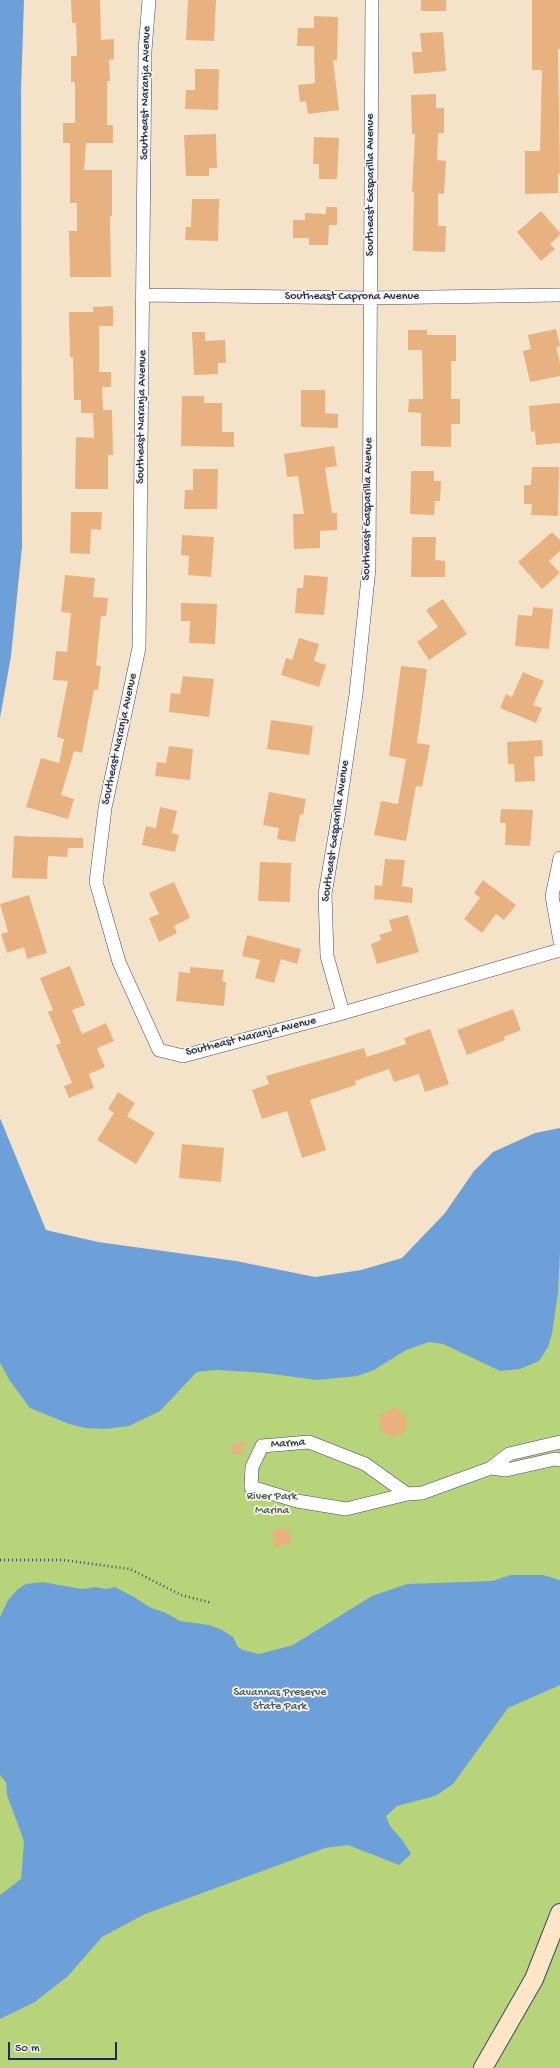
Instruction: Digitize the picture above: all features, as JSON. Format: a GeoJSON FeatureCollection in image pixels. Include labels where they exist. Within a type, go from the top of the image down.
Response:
{"type":"FeatureCollection","features":[{"type":"Feature","properties":{"kind":"main road"},"geometry":{"type":"LineString","coordinates":[[483,2068],[534,1979],[560,1913]]}},
{"type":"Feature","properties":{"kind":"street","name":"Southeast Naranja Avenue"},"geometry":{"type":"LineString","coordinates":[[149,0],[145,50],[139,648],[105,808],[96,882],[119,962],[159,1050],[183,1056],[343,1014],[560,950]]}},
{"type":"Feature","properties":{"kind":"street","name":"Southeast Gasparilla Avenue"},"geometry":{"type":"LineString","coordinates":[[343,1014],[327,956],[325,894],[338,818],[356,694],[369,568],[372,0]]}},
{"type":"Feature","properties":{"kind":"street","name":"Southeast Caprona Avenue"},"geometry":{"type":"LineString","coordinates":[[143,295],[370,298],[560,295]]}},
{"type":"Feature","properties":{"kind":"street"},"geometry":{"type":"LineString","coordinates":[[560,858],[552,896],[560,941]]}},
{"type":"Feature","properties":{"kind":"street","name":"Marma"},"geometry":{"type":"LineString","coordinates":[[407,1494],[365,1464],[309,1442],[262,1446],[252,1467],[251,1487],[312,1504],[346,1509],[407,1494],[422,1493],[491,1468],[509,1454],[560,1442]]}},
{"type":"Feature","properties":{"kind":"street","name":"Marma"},"geometry":{"type":"LineString","coordinates":[[491,1468],[506,1470],[555,1459],[560,1460]]}},
{"type":"Feature","properties":{"kind":"path"},"geometry":{"type":"LineString","coordinates":[[0,1560],[63,1560],[130,1569],[181,1595],[212,1603]]}},
{"type":"Feature","properties":{"kind":"green space","name":"Savannas Preserve State Park"},"geometry":{"type":"Polygon","coordinates":[[[560,1183],[560,2068],[0,2068],[0,1230],[323,1331],[560,1183]]]}},
{"type":"Feature","properties":{"kind":"water"},"geometry":{"type":"Polygon","coordinates":[[[0,0],[24,0],[21,91],[22,547],[11,656],[0,718],[0,0]]]}},
{"type":"Feature","properties":{"kind":"water"},"geometry":{"type":"Polygon","coordinates":[[[0,1118],[46,1230],[98,1242],[236,1261],[315,1277],[361,1270],[402,1258],[445,1213],[474,1171],[493,1152],[535,1133],[560,1128],[560,1251],[558,1292],[552,1334],[548,1347],[539,1361],[520,1369],[500,1371],[443,1344],[429,1342],[406,1350],[374,1370],[357,1376],[317,1380],[265,1373],[218,1370],[197,1372],[160,1411],[129,1426],[105,1429],[85,1428],[69,1424],[30,1408],[10,1381],[0,1363],[0,1118]]]}},
{"type":"Feature","properties":{"kind":"water"},"geometry":{"type":"Polygon","coordinates":[[[511,1575],[543,1575],[560,1580],[560,1685],[508,1708],[453,1784],[435,1796],[397,1806],[386,1816],[390,1826],[403,1841],[411,1854],[399,1865],[348,1845],[325,1848],[145,1914],[102,1937],[68,1976],[35,2002],[0,2019],[0,1895],[21,1879],[24,1841],[7,1795],[6,1782],[0,1775],[0,1617],[8,1600],[18,1589],[26,1584],[42,1582],[82,1589],[96,1587],[106,1589],[115,1587],[149,1607],[166,1613],[180,1621],[209,1625],[222,1630],[233,1637],[238,1647],[243,1650],[259,1654],[293,1645],[372,1596],[407,1584],[492,1581],[511,1575]]]}},
{"type":"Feature","properties":{"kind":"building"},"geometry":{"type":"Polygon","coordinates":[[[71,0],[100,0],[101,40],[114,39],[114,59],[109,60],[110,81],[107,81],[107,125],[113,125],[113,143],[86,143],[84,170],[112,170],[112,216],[110,216],[111,277],[70,277],[69,231],[77,231],[77,203],[70,203],[70,143],[63,143],[63,123],[75,123],[75,82],[71,82],[71,56],[77,56],[76,23],[72,23],[71,0]]]}},
{"type":"Feature","properties":{"kind":"building"},"geometry":{"type":"Polygon","coordinates":[[[188,0],[216,0],[214,41],[186,40],[188,0]]]}},
{"type":"Feature","properties":{"kind":"building"},"geometry":{"type":"Polygon","coordinates":[[[421,0],[446,0],[446,11],[421,11],[421,0]]]}},
{"type":"Feature","properties":{"kind":"building"},"geometry":{"type":"Polygon","coordinates":[[[532,0],[560,0],[560,49],[558,49],[560,173],[558,173],[558,193],[525,194],[525,151],[540,151],[542,70],[532,70],[532,0]]]}},
{"type":"Feature","properties":{"kind":"building"},"geometry":{"type":"Polygon","coordinates":[[[314,16],[338,17],[337,60],[333,60],[339,110],[308,114],[306,101],[300,102],[298,85],[315,83],[314,46],[297,46],[298,28],[314,28],[314,16]]]}},
{"type":"Feature","properties":{"kind":"building"},"geometry":{"type":"Polygon","coordinates":[[[443,32],[446,71],[414,74],[412,52],[422,52],[420,33],[443,32]]]}},
{"type":"Feature","properties":{"kind":"building"},"geometry":{"type":"Polygon","coordinates":[[[195,69],[219,69],[218,110],[185,109],[186,90],[195,90],[195,69]]]}},
{"type":"Feature","properties":{"kind":"building"},"geometry":{"type":"Polygon","coordinates":[[[436,94],[436,108],[444,108],[444,133],[438,133],[437,160],[446,161],[444,194],[438,193],[438,226],[446,226],[445,252],[413,251],[414,192],[412,192],[415,134],[412,134],[411,95],[436,94]]]}},
{"type":"Feature","properties":{"kind":"building"},"geometry":{"type":"Polygon","coordinates":[[[216,134],[217,168],[209,168],[209,176],[186,176],[184,135],[216,134]]]}},
{"type":"Feature","properties":{"kind":"building"},"geometry":{"type":"Polygon","coordinates":[[[314,137],[339,138],[337,179],[319,179],[319,164],[313,164],[314,137]]]}},
{"type":"Feature","properties":{"kind":"building"},"geometry":{"type":"Polygon","coordinates":[[[192,199],[219,199],[218,241],[185,240],[186,227],[191,227],[192,199]]]}},
{"type":"Feature","properties":{"kind":"building"},"geometry":{"type":"Polygon","coordinates":[[[326,207],[337,207],[337,225],[329,225],[328,245],[309,245],[309,238],[293,238],[293,220],[305,220],[305,213],[326,214],[326,207]]]}},
{"type":"Feature","properties":{"kind":"building"},"geometry":{"type":"Polygon","coordinates":[[[541,211],[560,233],[560,235],[550,244],[555,249],[541,261],[517,232],[541,211]]]}},
{"type":"Feature","properties":{"kind":"building"},"geometry":{"type":"Polygon","coordinates":[[[113,306],[113,326],[99,326],[99,372],[111,372],[111,387],[102,387],[103,410],[112,410],[113,455],[108,455],[108,489],[75,489],[76,437],[94,438],[93,413],[81,413],[81,400],[74,400],[73,357],[70,357],[69,312],[93,312],[93,307],[113,306]]]}},
{"type":"Feature","properties":{"kind":"building"},"geometry":{"type":"Polygon","coordinates":[[[556,329],[560,346],[556,347],[560,363],[560,376],[530,382],[523,351],[531,349],[528,335],[556,329]]]}},
{"type":"Feature","properties":{"kind":"building"},"geometry":{"type":"Polygon","coordinates":[[[408,330],[427,330],[427,335],[456,335],[456,361],[451,361],[451,399],[460,399],[460,424],[451,424],[451,447],[421,446],[421,413],[408,412],[409,399],[423,399],[422,350],[408,350],[408,330]]]}},
{"type":"Feature","properties":{"kind":"building"},"geometry":{"type":"Polygon","coordinates":[[[192,332],[205,332],[205,341],[225,340],[226,363],[218,363],[218,374],[194,375],[192,332]]]}},
{"type":"Feature","properties":{"kind":"building"},"geometry":{"type":"Polygon","coordinates":[[[301,390],[325,390],[325,413],[338,414],[338,428],[301,427],[301,390]]]}},
{"type":"Feature","properties":{"kind":"building"},"geometry":{"type":"Polygon","coordinates":[[[182,396],[204,396],[204,403],[222,403],[222,432],[234,432],[234,447],[181,446],[182,396]]]}},
{"type":"Feature","properties":{"kind":"building"},"geometry":{"type":"Polygon","coordinates":[[[560,403],[560,443],[536,445],[535,431],[531,432],[529,406],[560,403]]]}},
{"type":"Feature","properties":{"kind":"building"},"geometry":{"type":"Polygon","coordinates":[[[334,446],[337,466],[325,468],[332,513],[337,513],[337,530],[320,531],[320,548],[294,549],[293,514],[304,514],[298,476],[287,477],[284,454],[334,446]]]}},
{"type":"Feature","properties":{"kind":"building"},"geometry":{"type":"Polygon","coordinates":[[[532,467],[559,467],[558,516],[531,515],[532,504],[524,504],[524,485],[531,485],[532,467]]]}},
{"type":"Feature","properties":{"kind":"building"},"geometry":{"type":"Polygon","coordinates":[[[193,469],[218,469],[217,509],[184,509],[185,490],[193,490],[193,469]]]}},
{"type":"Feature","properties":{"kind":"building"},"geometry":{"type":"Polygon","coordinates":[[[411,471],[434,471],[434,481],[441,481],[440,501],[435,501],[434,515],[410,514],[411,471]]]}},
{"type":"Feature","properties":{"kind":"building"},"geometry":{"type":"Polygon","coordinates":[[[71,512],[102,512],[101,530],[91,529],[90,554],[70,553],[71,512]]]}},
{"type":"Feature","properties":{"kind":"building"},"geometry":{"type":"Polygon","coordinates":[[[552,532],[560,540],[560,551],[549,561],[560,573],[542,589],[518,562],[552,532]]]}},
{"type":"Feature","properties":{"kind":"building"},"geometry":{"type":"Polygon","coordinates":[[[182,535],[214,537],[211,577],[188,575],[189,556],[181,555],[182,535]]]}},
{"type":"Feature","properties":{"kind":"building"},"geometry":{"type":"Polygon","coordinates":[[[412,537],[436,537],[435,560],[445,561],[445,577],[411,577],[412,537]]]}},
{"type":"Feature","properties":{"kind":"building"},"geometry":{"type":"Polygon","coordinates":[[[65,575],[95,578],[93,597],[108,598],[106,616],[101,616],[96,665],[101,666],[98,690],[94,690],[82,753],[74,751],[61,795],[74,799],[68,819],[26,807],[41,758],[59,763],[64,739],[57,737],[68,681],[53,680],[56,651],[67,652],[71,613],[61,612],[65,575]]]}},
{"type":"Feature","properties":{"kind":"building"},"geometry":{"type":"Polygon","coordinates":[[[304,575],[328,577],[324,615],[295,613],[297,588],[303,588],[304,575]]]}},
{"type":"Feature","properties":{"kind":"building"},"geometry":{"type":"Polygon","coordinates":[[[443,599],[467,634],[429,660],[417,642],[438,627],[426,610],[443,599]]]}},
{"type":"Feature","properties":{"kind":"building"},"geometry":{"type":"Polygon","coordinates":[[[181,603],[217,604],[215,644],[189,643],[190,621],[181,621],[181,603]]]}},
{"type":"Feature","properties":{"kind":"building"},"geometry":{"type":"Polygon","coordinates":[[[533,607],[553,609],[549,649],[515,646],[518,615],[532,616],[533,607]]]}},
{"type":"Feature","properties":{"kind":"building"},"geometry":{"type":"Polygon","coordinates":[[[299,638],[319,644],[314,661],[326,665],[319,687],[281,675],[286,658],[292,660],[299,638]]]}},
{"type":"Feature","properties":{"kind":"building"},"geometry":{"type":"Polygon","coordinates":[[[401,666],[427,669],[417,743],[430,745],[422,787],[416,786],[406,841],[374,835],[381,801],[398,804],[406,759],[389,756],[401,666]]]}},
{"type":"Feature","properties":{"kind":"building"},"geometry":{"type":"Polygon","coordinates":[[[523,672],[544,681],[533,705],[542,708],[536,723],[500,708],[506,694],[512,697],[523,672]]]}},
{"type":"Feature","properties":{"kind":"building"},"geometry":{"type":"Polygon","coordinates":[[[183,676],[214,679],[209,717],[169,712],[171,693],[180,694],[183,676]]]}},
{"type":"Feature","properties":{"kind":"building"},"geometry":{"type":"Polygon","coordinates":[[[271,720],[313,726],[309,755],[267,749],[271,720]]]}},
{"type":"Feature","properties":{"kind":"building"},"geometry":{"type":"Polygon","coordinates":[[[542,740],[543,756],[534,757],[535,781],[515,782],[514,764],[508,764],[507,742],[542,740]]]}},
{"type":"Feature","properties":{"kind":"building"},"geometry":{"type":"Polygon","coordinates":[[[169,746],[193,749],[190,780],[155,776],[157,762],[166,763],[169,746]]]}},
{"type":"Feature","properties":{"kind":"building"},"geometry":{"type":"Polygon","coordinates":[[[269,792],[306,799],[303,815],[300,814],[295,842],[277,839],[279,828],[263,825],[269,792]]]}},
{"type":"Feature","properties":{"kind":"building"},"geometry":{"type":"Polygon","coordinates":[[[160,807],[177,811],[172,833],[179,835],[175,852],[142,845],[146,826],[156,828],[160,807]]]}},
{"type":"Feature","properties":{"kind":"building"},"geometry":{"type":"Polygon","coordinates":[[[501,809],[533,810],[530,846],[505,845],[506,823],[500,823],[501,809]]]}},
{"type":"Feature","properties":{"kind":"building"},"geometry":{"type":"Polygon","coordinates":[[[14,836],[83,838],[83,848],[68,848],[67,857],[48,856],[47,879],[12,878],[14,836]]]}},
{"type":"Feature","properties":{"kind":"building"},"geometry":{"type":"Polygon","coordinates":[[[385,859],[405,860],[402,886],[413,888],[412,903],[374,899],[375,885],[382,886],[385,859]]]}},
{"type":"Feature","properties":{"kind":"building"},"geometry":{"type":"Polygon","coordinates":[[[260,862],[291,863],[290,902],[258,901],[260,862]]]}},
{"type":"Feature","properties":{"kind":"building"},"geometry":{"type":"Polygon","coordinates":[[[483,880],[516,905],[504,920],[496,914],[482,933],[464,919],[480,898],[474,893],[483,880]]]}},
{"type":"Feature","properties":{"kind":"building"},"geometry":{"type":"Polygon","coordinates":[[[174,882],[190,918],[174,926],[177,933],[159,942],[149,918],[159,914],[149,893],[174,882]]]}},
{"type":"Feature","properties":{"kind":"building"},"geometry":{"type":"Polygon","coordinates":[[[29,895],[47,953],[27,959],[24,947],[7,953],[1,934],[8,932],[0,904],[29,895]]]}},
{"type":"Feature","properties":{"kind":"building"},"geometry":{"type":"Polygon","coordinates":[[[408,915],[419,952],[377,964],[371,944],[381,940],[379,935],[392,931],[389,920],[408,915]]]}},
{"type":"Feature","properties":{"kind":"building"},"geometry":{"type":"Polygon","coordinates":[[[247,935],[301,949],[297,964],[281,959],[274,983],[255,978],[260,960],[242,956],[247,935]]]}},
{"type":"Feature","properties":{"kind":"building"},"geometry":{"type":"Polygon","coordinates":[[[70,966],[85,1005],[72,1010],[82,1034],[106,1023],[114,1041],[97,1048],[105,1067],[89,1074],[94,1088],[69,1098],[64,1086],[72,1083],[56,1045],[61,1043],[48,1012],[53,1010],[40,978],[70,966]]]}},
{"type":"Feature","properties":{"kind":"building"},"geometry":{"type":"Polygon","coordinates":[[[190,967],[224,970],[222,981],[226,982],[224,1006],[176,1001],[179,972],[190,973],[190,967]]]}},
{"type":"Feature","properties":{"kind":"building"},"geometry":{"type":"Polygon","coordinates":[[[513,1009],[521,1030],[504,1037],[505,1040],[467,1055],[457,1030],[513,1009]]]}},
{"type":"Feature","properties":{"kind":"building"},"geometry":{"type":"Polygon","coordinates":[[[430,1029],[449,1084],[425,1092],[419,1074],[394,1082],[389,1069],[355,1081],[356,1085],[310,1100],[326,1150],[302,1158],[287,1111],[262,1119],[252,1090],[269,1084],[266,1076],[364,1048],[367,1057],[406,1044],[404,1038],[430,1029]]]}},
{"type":"Feature","properties":{"kind":"building"},"geometry":{"type":"Polygon","coordinates":[[[118,1092],[135,1103],[127,1116],[155,1133],[136,1164],[97,1140],[114,1113],[108,1109],[118,1092]]]}},
{"type":"Feature","properties":{"kind":"building"},"geometry":{"type":"Polygon","coordinates":[[[182,1144],[224,1148],[221,1182],[179,1178],[182,1144]]]}},
{"type":"Feature","properties":{"kind":"building"},"geometry":{"type":"Polygon","coordinates":[[[395,1407],[407,1419],[405,1432],[392,1437],[379,1430],[380,1415],[395,1407]]]}},
{"type":"Feature","properties":{"kind":"building"},"geometry":{"type":"Polygon","coordinates":[[[247,1440],[241,1454],[235,1455],[231,1450],[233,1444],[247,1440]]]}},
{"type":"Feature","properties":{"kind":"building"},"geometry":{"type":"Polygon","coordinates":[[[288,1528],[291,1544],[274,1547],[272,1530],[288,1528]]]}},
{"type":"Feature","properties":{"kind":"park label","name":"River Park Marina"},"geometry":{"type":"Point","coordinates":[272,1504]}}]}
